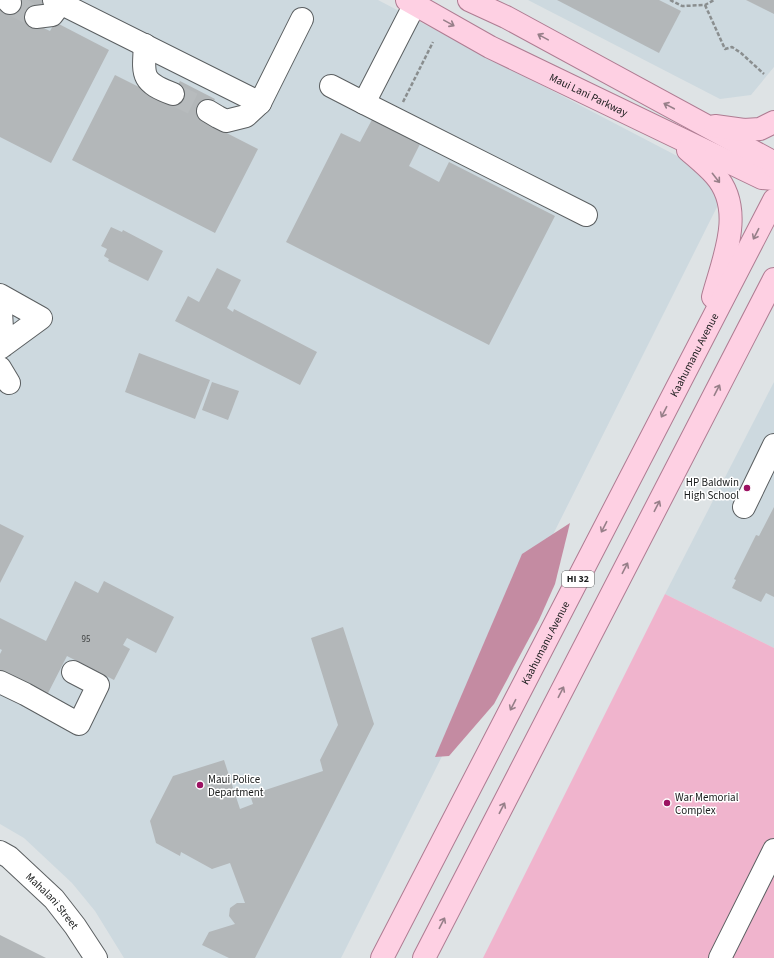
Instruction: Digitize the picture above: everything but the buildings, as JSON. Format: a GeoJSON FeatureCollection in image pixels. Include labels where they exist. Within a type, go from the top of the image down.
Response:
{"type":"FeatureCollection","features":[{"type":"Feature","properties":{"kind":"main road"},"geometry":{"type":"LineString","coordinates":[[469,0],[506,17],[771,161],[774,166]]}},
{"type":"Feature","properties":{"kind":"main road","name":"Maui Lani Parkway"},"geometry":{"type":"LineString","coordinates":[[413,1],[490,47],[762,178],[774,179]]}},
{"type":"Feature","properties":{"kind":"main road"},"geometry":{"type":"LineString","coordinates":[[704,125],[744,130],[760,129],[774,122]]}},
{"type":"Feature","properties":{"kind":"main road"},"geometry":{"type":"LineString","coordinates":[[667,132],[715,175],[729,200],[731,216],[730,233],[701,340]]}},
{"type":"Feature","properties":{"kind":"main road","name":"Kaahumanu Avenue"},"geometry":{"type":"LineString","coordinates":[[382,958],[774,200]]}},
{"type":"Feature","properties":{"kind":"main road"},"geometry":{"type":"LineString","coordinates":[[424,958],[773,282]]}},
{"type":"Feature","properties":{"kind":"street"},"geometry":{"type":"LineString","coordinates":[[364,103],[413,1]]}},
{"type":"Feature","properties":{"kind":"street"},"geometry":{"type":"LineString","coordinates":[[36,17],[52,15],[57,2],[260,103]]}},
{"type":"Feature","properties":{"kind":"street"},"geometry":{"type":"LineString","coordinates":[[208,111],[226,121],[246,116],[260,103],[302,19]]}},
{"type":"Feature","properties":{"kind":"street"},"geometry":{"type":"LineString","coordinates":[[146,45],[144,70],[148,82],[159,89],[173,94]]}},
{"type":"Feature","properties":{"kind":"street"},"geometry":{"type":"LineString","coordinates":[[331,86],[586,215]]}},
{"type":"Feature","properties":{"kind":"street"},"geometry":{"type":"LineString","coordinates":[[744,507],[774,445]]}},
{"type":"Feature","properties":{"kind":"street"},"geometry":{"type":"LineString","coordinates":[[0,682],[79,724],[98,685],[73,672]]}},
{"type":"Feature","properties":{"kind":"street"},"geometry":{"type":"LineString","coordinates":[[720,958],[774,850]]}},
{"type":"Feature","properties":{"kind":"street","name":"Mahalani Street"},"geometry":{"type":"LineString","coordinates":[[0,852],[9,857],[54,899],[75,926],[96,958]]}},
{"type":"Feature","properties":{"kind":"path"},"geometry":{"type":"LineString","coordinates":[[670,0],[682,6],[704,5],[714,0]]}},
{"type":"Feature","properties":{"kind":"path"},"geometry":{"type":"LineString","coordinates":[[704,5],[725,48],[732,47],[741,53],[764,74]]}},
{"type":"Feature","properties":{"kind":"path"},"geometry":{"type":"LineString","coordinates":[[395,119],[433,42]]}},
{"type":"Feature","properties":{"kind":"shaded area"},"geometry":{"type":"Polygon","coordinates":[[[0,0],[378,0],[729,183],[341,958],[124,958],[95,911],[72,883],[24,838],[0,824],[0,0]]]}},
{"type":"Feature","properties":{"kind":"shaded area"},"geometry":{"type":"Polygon","coordinates":[[[528,0],[774,0],[774,67],[751,95],[720,99],[528,0]]]}},
{"type":"Feature","properties":{"kind":"shaded area","name":"HP Baldwin High School"},"geometry":{"type":"Polygon","coordinates":[[[774,382],[774,648],[665,594],[774,382]]]}},
{"type":"Feature","properties":{"kind":"shaded area"},"geometry":{"type":"Polygon","coordinates":[[[570,523],[555,584],[539,620],[494,704],[449,756],[435,757],[522,554],[570,523]]]}},
{"type":"Feature","properties":{"kind":"shaded area","name":"War Memorial Complex"},"geometry":{"type":"Polygon","coordinates":[[[665,594],[774,648],[774,958],[483,958],[665,594]]]}},
{"type":"Feature","properties":{"kind":"tunnel"},"geometry":{"type":"LineString","coordinates":[[10,3],[36,17]]}},
{"type":"Feature","properties":{"kind":"tunnel"},"geometry":{"type":"LineString","coordinates":[[173,94],[208,111]]}},
{"type":"Feature","properties":{"kind":"place","name":"HP Baldwin High School"},"geometry":{"type":"Point","coordinates":[747,488]}},
{"type":"Feature","properties":{"kind":"place","name":"Maui Police Department"},"geometry":{"type":"Point","coordinates":[200,785]}},
{"type":"Feature","properties":{"kind":"place","name":"War Memorial Complex"},"geometry":{"type":"Point","coordinates":[667,803]}}]}
